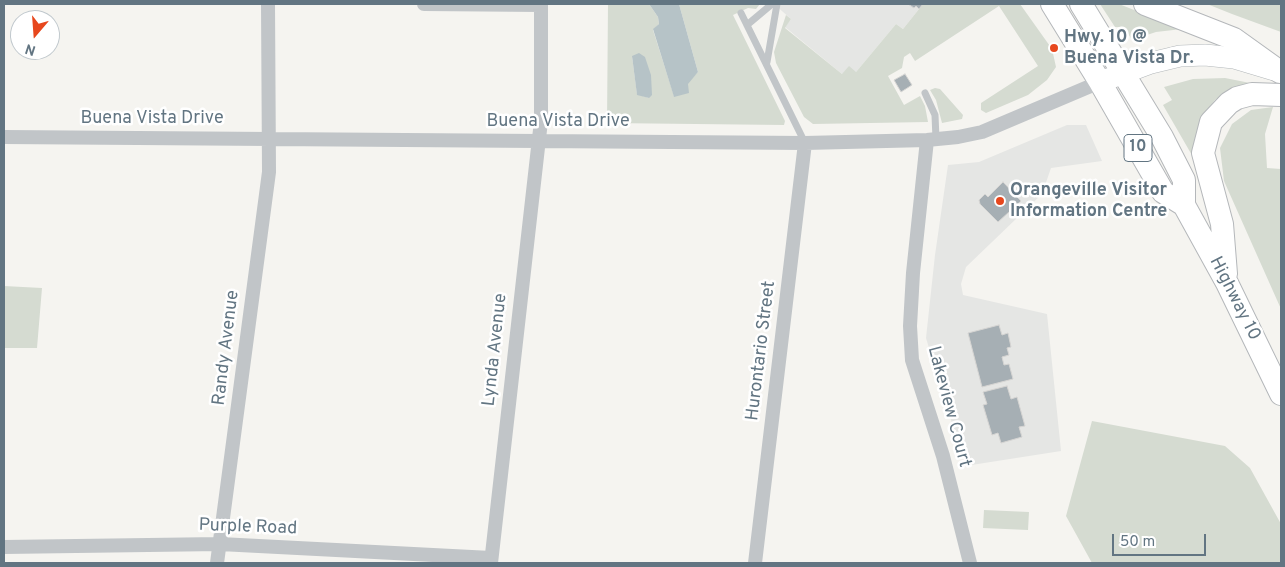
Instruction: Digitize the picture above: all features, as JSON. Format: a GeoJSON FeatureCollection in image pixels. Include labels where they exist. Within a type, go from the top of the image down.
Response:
{"type":"FeatureCollection","features":[{"type":"Feature","properties":{"kind":"highway","name":"10"},"geometry":{"type":"LineString","coordinates":[[1052,4],[1100,82],[1163,192],[1184,204]]}},
{"type":"Feature","properties":{"kind":"highway","name":"Highway 10"},"geometry":{"type":"LineString","coordinates":[[1081,4],[1162,137],[1184,180],[1184,204],[1227,283],[1281,394]]}},
{"type":"Feature","properties":{"kind":"highway"},"geometry":{"type":"LineString","coordinates":[[1144,4],[1234,39],[1281,72]]}},
{"type":"Feature","properties":{"kind":"highway"},"geometry":{"type":"LineString","coordinates":[[1227,283],[1222,224],[1204,153],[1211,122],[1228,102],[1237,98],[1252,94],[1280,95]]}},
{"type":"Feature","properties":{"kind":"main road"},"geometry":{"type":"LineString","coordinates":[[1100,82],[1123,72],[1180,56],[1205,55],[1234,58],[1281,72]]}},
{"type":"Feature","properties":{"kind":"street","name":"Randy Avenue"},"geometry":{"type":"LineString","coordinates":[[218,563],[269,172],[268,4]]}},
{"type":"Feature","properties":{"kind":"street"},"geometry":{"type":"LineString","coordinates":[[424,4],[541,5]]}},
{"type":"Feature","properties":{"kind":"street","name":"Lynda Avenue"},"geometry":{"type":"LineString","coordinates":[[491,561],[539,141],[541,5]]}},
{"type":"Feature","properties":{"kind":"street","name":"Buena Vista Drive"},"geometry":{"type":"LineString","coordinates":[[4,137],[805,142],[931,139],[982,132],[1100,82]]}},
{"type":"Feature","properties":{"kind":"street","name":"Lakeview Court"},"geometry":{"type":"LineString","coordinates":[[931,139],[913,273],[910,326],[912,360],[942,456],[970,563]]}},
{"type":"Feature","properties":{"kind":"street","name":"Hurontario Street"},"geometry":{"type":"LineString","coordinates":[[755,563],[805,142]]}},
{"type":"Feature","properties":{"kind":"street","name":"Purple Road"},"geometry":{"type":"LineString","coordinates":[[4,547],[220,544],[491,561]]}},
{"type":"Feature","properties":{"kind":"lane"},"geometry":{"type":"LineString","coordinates":[[747,26],[772,4]]}},
{"type":"Feature","properties":{"kind":"lane"},"geometry":{"type":"LineString","coordinates":[[767,63],[777,4]]}},
{"type":"Feature","properties":{"kind":"lane"},"geometry":{"type":"LineString","coordinates":[[741,13],[805,142]]}},
{"type":"Feature","properties":{"kind":"lane"},"geometry":{"type":"LineString","coordinates":[[925,93],[935,115],[931,139]]}},
{"type":"Feature","properties":{"kind":"shaded area"},"geometry":{"type":"Polygon","coordinates":[[[608,4],[649,4],[658,17],[659,24],[653,30],[674,96],[698,72],[679,4],[760,4],[756,9],[748,8],[733,15],[785,121],[784,125],[607,123],[608,4]],[[632,56],[637,94],[649,98],[632,56]]]}},
{"type":"Feature","properties":{"kind":"shaded area"},"geometry":{"type":"Polygon","coordinates":[[[649,4],[679,4],[698,72],[688,84],[689,93],[674,97],[653,29],[659,24],[658,17],[649,4]]]}},
{"type":"Feature","properties":{"kind":"shaded area"},"geometry":{"type":"Polygon","coordinates":[[[774,4],[923,4],[903,29],[896,24],[856,72],[842,74],[785,27],[791,19],[774,4]]]}},
{"type":"Feature","properties":{"kind":"shaded area"},"geometry":{"type":"Polygon","coordinates":[[[923,4],[1020,4],[1052,49],[1056,67],[1047,80],[1028,95],[986,113],[981,110],[981,103],[1038,66],[999,6],[915,61],[910,53],[904,57],[902,68],[888,76],[904,105],[920,96],[925,106],[928,122],[813,124],[804,117],[776,63],[774,52],[786,15],[791,19],[785,28],[842,74],[849,66],[856,72],[896,24],[903,29],[923,4]]]}},
{"type":"Feature","properties":{"kind":"shaded area"},"geometry":{"type":"Polygon","coordinates":[[[1100,4],[1119,4],[1182,29],[1156,32],[1132,40],[1124,27],[1115,27],[1100,4]]]}},
{"type":"Feature","properties":{"kind":"shaded area"},"geometry":{"type":"Polygon","coordinates":[[[1207,4],[1281,4],[1281,32],[1232,14],[1207,4]]]}},
{"type":"Feature","properties":{"kind":"shaded area"},"geometry":{"type":"Polygon","coordinates":[[[639,53],[645,57],[651,75],[652,95],[649,98],[637,95],[632,56],[639,53]]]}},
{"type":"Feature","properties":{"kind":"shaded area"},"geometry":{"type":"Polygon","coordinates":[[[1225,78],[1255,84],[1229,90],[1215,100],[1205,113],[1197,130],[1193,157],[1163,105],[1172,100],[1164,87],[1193,79],[1225,78]]]}},
{"type":"Feature","properties":{"kind":"shaded area"},"geometry":{"type":"Polygon","coordinates":[[[940,89],[963,115],[962,119],[942,123],[936,100],[930,90],[940,89]]]}},
{"type":"Feature","properties":{"kind":"shaded area"},"geometry":{"type":"Polygon","coordinates":[[[1273,107],[1265,134],[1267,168],[1281,169],[1281,309],[1224,181],[1220,148],[1232,124],[1251,110],[1273,107]]]}},
{"type":"Feature","properties":{"kind":"shaded area"},"geometry":{"type":"Polygon","coordinates":[[[1067,125],[1086,125],[1102,161],[1051,168],[1042,194],[966,267],[961,284],[963,295],[1047,314],[1061,451],[965,466],[926,338],[935,255],[948,165],[979,162],[1067,125]]]}},
{"type":"Feature","properties":{"kind":"shaded area"},"geometry":{"type":"Polygon","coordinates":[[[4,286],[42,288],[37,348],[4,348],[4,286]]]}},
{"type":"Feature","properties":{"kind":"shaded area"},"geometry":{"type":"Polygon","coordinates":[[[1092,421],[1225,446],[1250,468],[1281,524],[1281,563],[1092,563],[1066,516],[1092,421]]]}},
{"type":"Feature","properties":{"kind":"shaded area"},"geometry":{"type":"Polygon","coordinates":[[[984,510],[1029,512],[1028,530],[983,528],[984,510]]]}},
{"type":"Feature","properties":{"kind":"building"},"geometry":{"type":"Polygon","coordinates":[[[908,4],[923,4],[919,9],[908,4]]]}},
{"type":"Feature","properties":{"kind":"building"},"geometry":{"type":"Polygon","coordinates":[[[905,74],[912,85],[901,92],[894,80],[905,74]]]}},
{"type":"Feature","properties":{"kind":"building","name":"Orangeville Visitor Information Centre"},"geometry":{"type":"Polygon","coordinates":[[[1003,182],[1021,201],[998,222],[980,204],[979,200],[985,194],[988,197],[1003,182]]]}},
{"type":"Feature","properties":{"kind":"building"},"geometry":{"type":"Polygon","coordinates":[[[999,325],[1002,335],[1008,333],[1011,347],[1007,348],[1009,355],[1002,357],[1004,365],[1009,364],[1013,379],[982,387],[968,333],[999,325]]]}},
{"type":"Feature","properties":{"kind":"building"},"geometry":{"type":"Polygon","coordinates":[[[1007,386],[1011,399],[1017,397],[1025,426],[1019,427],[1022,437],[1001,443],[998,433],[992,435],[983,405],[987,404],[983,392],[1007,386]]]}},
{"type":"Feature","properties":{"kind":"place","name":"Hwy. 10 @ Buena Vista Dr."},"geometry":{"type":"Point","coordinates":[1054,48]}},
{"type":"Feature","properties":{"kind":"place","name":"Orangeville Visitor Information Centre"},"geometry":{"type":"Point","coordinates":[1000,201]}}]}
